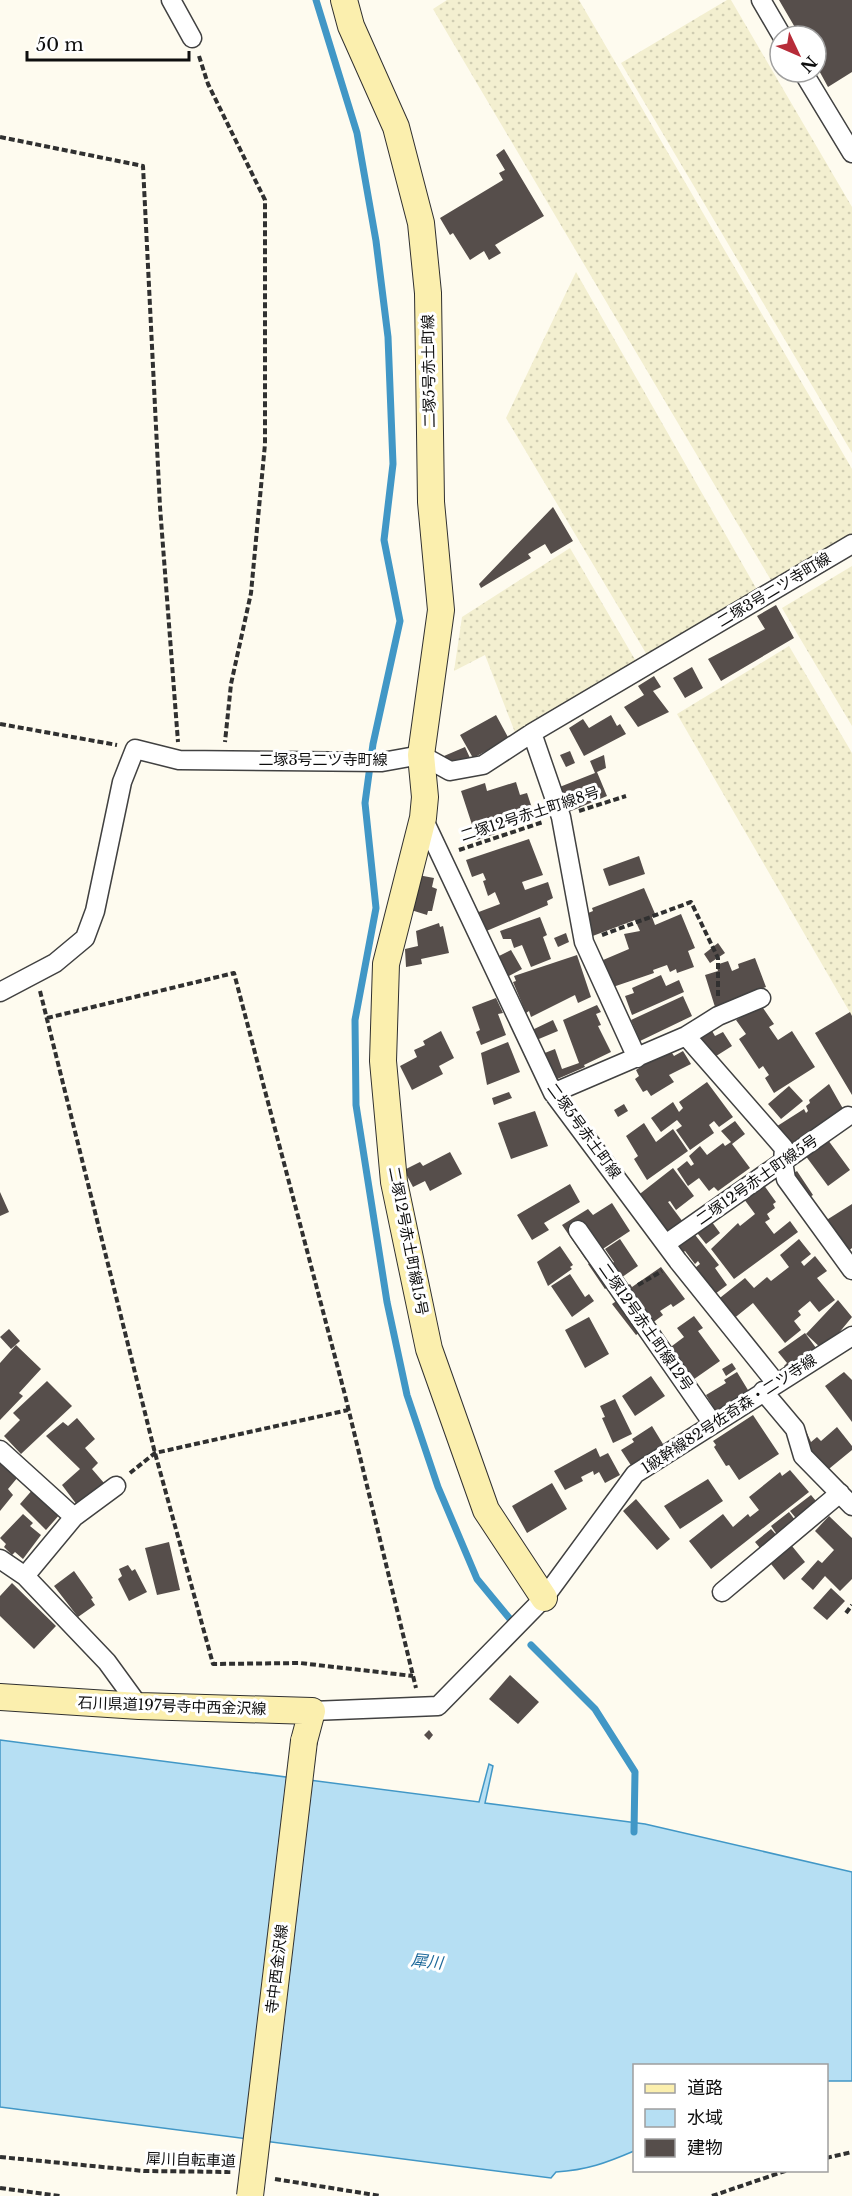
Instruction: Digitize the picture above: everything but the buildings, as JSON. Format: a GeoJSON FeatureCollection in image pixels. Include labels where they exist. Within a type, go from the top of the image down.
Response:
{"type":"FeatureCollection","features":[{"type":"Feature","properties":{"kind":"street"},"geometry":{"type":"LineString","coordinates":[[171,0],[192,38]]}},
{"type":"Feature","properties":{"kind":"street","name":"二塚5号赤土町線"},"geometry":{"type":"LineString","coordinates":[[344,0],[355,36],[396,127],[422,234],[428,293],[431,502],[441,610],[421,755]]}},
{"type":"Feature","properties":{"kind":"street"},"geometry":{"type":"LineString","coordinates":[[761,0],[775,24]]}},
{"type":"Feature","properties":{"kind":"street"},"geometry":{"type":"LineString","coordinates":[[810,84],[852,153]]}},
{"type":"Feature","properties":{"kind":"street","name":"二塚3号二ツ寺町線"},"geometry":{"type":"LineString","coordinates":[[135,749],[179,760],[382,762],[421,755],[450,771],[483,765],[532,733],[852,544]]}},
{"type":"Feature","properties":{"kind":"street"},"geometry":{"type":"LineString","coordinates":[[532,733],[561,817],[584,942],[637,1058]]}},
{"type":"Feature","properties":{"kind":"street"},"geometry":{"type":"LineString","coordinates":[[0,992],[55,963],[85,938],[95,911],[122,782],[135,749]]}},
{"type":"Feature","properties":{"kind":"street","name":"二塚12号赤土町線15号"},"geometry":{"type":"LineString","coordinates":[[421,755],[425,797],[423,818],[386,964],[383,1062],[394,1182],[429,1349],[486,1510],[544,1598]]}},
{"type":"Feature","properties":{"kind":"street","name":"二塚5号赤土町線"},"geometry":{"type":"LineString","coordinates":[[423,818],[553,1093],[667,1244],[770,1387],[795,1429],[803,1456],[846,1499]]}},
{"type":"Feature","properties":{"kind":"street"},"geometry":{"type":"LineString","coordinates":[[553,1093],[686,1036],[718,1016],[761,998]]}},
{"type":"Feature","properties":{"kind":"street"},"geometry":{"type":"LineString","coordinates":[[686,1036],[784,1148],[783,1162],[786,1179],[852,1270]]}},
{"type":"Feature","properties":{"kind":"street","name":"二塚12号赤土町線5号"},"geometry":{"type":"LineString","coordinates":[[667,1244],[848,1116]]}},
{"type":"Feature","properties":{"kind":"street","name":"二塚12号赤土町線12号"},"geometry":{"type":"LineString","coordinates":[[578,1230],[713,1424]]}},
{"type":"Feature","properties":{"kind":"street","name":"1級幹線82号佐奇森・二ツ寺線"},"geometry":{"type":"LineString","coordinates":[[312,1711],[438,1706],[544,1598],[635,1474],[852,1336]]}},
{"type":"Feature","properties":{"kind":"street"},"geometry":{"type":"LineString","coordinates":[[0,1450],[74,1517]]}},
{"type":"Feature","properties":{"kind":"street"},"geometry":{"type":"LineString","coordinates":[[24,1576],[74,1517],[116,1486]]}},
{"type":"Feature","properties":{"kind":"street"},"geometry":{"type":"LineString","coordinates":[[722,1592],[846,1499]]}},
{"type":"Feature","properties":{"kind":"street"},"geometry":{"type":"LineString","coordinates":[[0,1559],[24,1576],[107,1662],[139,1706]]}},
{"type":"Feature","properties":{"kind":"street","name":"石川県道197号寺中西金沢線"},"geometry":{"type":"LineString","coordinates":[[0,1697],[139,1706],[312,1711]]}},
{"type":"Feature","properties":{"kind":"street","name":"寺中西金沢線"},"geometry":{"type":"LineString","coordinates":[[245,2185],[304,1741],[312,1711]]}},
{"type":"Feature","properties":{"kind":"path"},"geometry":{"type":"LineString","coordinates":[[192,38],[208,84],[265,200],[265,444],[250,593],[231,684],[223,761]]}},
{"type":"Feature","properties":{"kind":"path"},"geometry":{"type":"LineString","coordinates":[[0,137],[143,166],[160,507],[179,760]]}},
{"type":"Feature","properties":{"kind":"path"},"geometry":{"type":"LineString","coordinates":[[0,724],[135,749]]}},
{"type":"Feature","properties":{"kind":"path","name":"二塚12号赤土町線8号"},"geometry":{"type":"LineString","coordinates":[[441,856],[626,796]]}},
{"type":"Feature","properties":{"kind":"path"},"geometry":{"type":"LineString","coordinates":[[584,942],[691,902],[718,958],[718,1016]]}},
{"type":"Feature","properties":{"kind":"path"},"geometry":{"type":"LineString","coordinates":[[36,973],[155,1453],[213,1664],[300,1663],[413,1676]]}},
{"type":"Feature","properties":{"kind":"path"},"geometry":{"type":"LineString","coordinates":[[47,1018],[234,973],[348,1410],[420,1706]]}},
{"type":"Feature","properties":{"kind":"path"},"geometry":{"type":"LineString","coordinates":[[623,1294],[678,1261]]}},
{"type":"Feature","properties":{"kind":"path"},"geometry":{"type":"LineString","coordinates":[[116,1486],[155,1453],[348,1410]]}},
{"type":"Feature","properties":{"kind":"path"},"geometry":{"type":"LineString","coordinates":[[846,1613],[852,1605]]}},
{"type":"Feature","properties":{"kind":"path"},"geometry":{"type":"LineString","coordinates":[[828,2158],[852,2152]]}},
{"type":"Feature","properties":{"kind":"path","name":"犀川自転車道"},"geometry":{"type":"LineString","coordinates":[[0,2157],[144,2171],[217,2170],[245,2185]]}},
{"type":"Feature","properties":{"kind":"path"},"geometry":{"type":"LineString","coordinates":[[712,2196],[783,2172]]}},
{"type":"Feature","properties":{"kind":"path"},"geometry":{"type":"LineString","coordinates":[[274,2178],[381,2196]]}},
{"type":"Feature","properties":{"kind":"path"},"geometry":{"type":"LineString","coordinates":[[0,2187],[60,2196]]}},
{"type":"Feature","properties":{"kind":"shaded area"},"geometry":{"type":"Polygon","coordinates":[[[447,0],[579,0],[852,469],[852,534],[772,582],[433,9],[447,0]]]}},
{"type":"Feature","properties":{"kind":"shaded area"},"geometry":{"type":"Polygon","coordinates":[[[727,0],[731,0],[768,63],[768,84],[780,84],[852,207],[852,453],[621,63],[727,0]]]}},
{"type":"Feature","properties":{"kind":"shaded area"},"geometry":{"type":"Polygon","coordinates":[[[576,272],[760,595],[650,660],[506,418],[576,272]]]}},
{"type":"Feature","properties":{"kind":"shaded area"},"geometry":{"type":"Polygon","coordinates":[[[570,548],[637,663],[516,735],[485,655],[454,671],[462,617],[570,548]]]}},
{"type":"Feature","properties":{"kind":"shaded area"},"geometry":{"type":"Polygon","coordinates":[[[852,566],[852,726],[782,608],[852,566]]]}},
{"type":"Feature","properties":{"kind":"shaded area"},"geometry":{"type":"Polygon","coordinates":[[[789,646],[852,753],[852,1016],[677,714],[789,646]]]}},
{"type":"Feature","properties":{"kind":"water","name":"犀川"},"geometry":{"type":"Polygon","coordinates":[[[0,1740],[479,1802],[489,1764],[493,1766],[485,1803],[645,1824],[852,1872],[852,2081],[828,2081],[828,2064],[633,2064],[633,2151],[596,2165],[556,2172],[551,2178],[0,2107],[0,1740]]]}},
{"type":"Feature","properties":{"kind":"waterway"},"geometry":{"type":"LineString","coordinates":[[316,0],[357,133],[376,241],[388,337],[393,464],[384,540],[400,621],[373,744],[365,803],[376,908],[355,1020],[356,1105],[387,1302],[407,1395],[438,1487],[477,1579],[510,1619]]}},
{"type":"Feature","properties":{"kind":"waterway"},"geometry":{"type":"LineString","coordinates":[[531,1645],[595,1709],[635,1772],[634,1832]]}}]}
